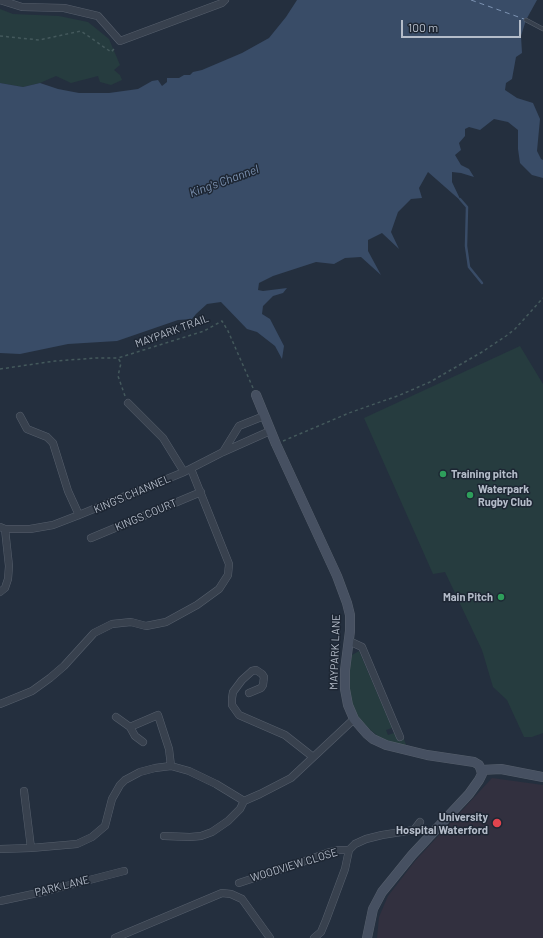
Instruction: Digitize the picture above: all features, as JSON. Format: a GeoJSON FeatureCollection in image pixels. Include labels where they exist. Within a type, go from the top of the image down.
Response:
{"type":"FeatureCollection","features":[{"type":"Feature","properties":{"kind":"street"},"geometry":{"type":"LineString","coordinates":[[0,0],[22,7],[64,8],[98,16],[120,41],[222,3],[225,0]]}},
{"type":"Feature","properties":{"kind":"street","name":"MAYPARK LANE"},"geometry":{"type":"LineString","coordinates":[[256,396],[270,431],[341,586],[350,615],[349,641],[345,670],[345,689],[348,706],[354,719],[367,734],[386,745],[427,755],[471,762],[479,765],[481,770]]}},
{"type":"Feature","properties":{"kind":"street","name":"KING'S CHANNEL"},"geometry":{"type":"LineString","coordinates":[[128,403],[162,438],[188,470]]}},
{"type":"Feature","properties":{"kind":"street","name":"KING'S CHANNEL"},"geometry":{"type":"LineString","coordinates":[[20,416],[27,428],[47,436],[53,443],[68,491],[80,516]]}},
{"type":"Feature","properties":{"kind":"street"},"geometry":{"type":"LineString","coordinates":[[223,452],[240,426],[264,416]]}},
{"type":"Feature","properties":{"kind":"street","name":"KING'S CHANNEL"},"geometry":{"type":"LineString","coordinates":[[3,528],[30,529],[52,525],[80,516],[188,470],[223,452],[270,431]]}},
{"type":"Feature","properties":{"kind":"street"},"geometry":{"type":"LineString","coordinates":[[0,704],[32,691],[50,678],[64,666],[94,633],[112,624],[132,622],[146,626],[166,622],[197,605],[219,589],[228,575],[229,564],[200,492],[188,470]]}},
{"type":"Feature","properties":{"kind":"street","name":"KINGS COURT"},"geometry":{"type":"LineString","coordinates":[[91,538],[200,492]]}},
{"type":"Feature","properties":{"kind":"street"},"geometry":{"type":"LineString","coordinates":[[0,592],[5,588],[8,579],[9,566],[3,528]]}},
{"type":"Feature","properties":{"kind":"street"},"geometry":{"type":"LineString","coordinates":[[349,641],[362,648],[400,737]]}},
{"type":"Feature","properties":{"kind":"street"},"geometry":{"type":"LineString","coordinates":[[250,692],[261,688],[263,685],[264,678],[262,674],[256,670],[252,671],[242,680],[233,692],[232,705],[239,715],[285,735],[313,758]]}},
{"type":"Feature","properties":{"kind":"street"},"geometry":{"type":"LineString","coordinates":[[130,727],[158,715],[169,749],[171,766]]}},
{"type":"Feature","properties":{"kind":"street"},"geometry":{"type":"LineString","coordinates":[[116,717],[130,727],[135,736],[143,742]]}},
{"type":"Feature","properties":{"kind":"street"},"geometry":{"type":"LineString","coordinates":[[164,836],[190,838],[212,832],[228,821],[240,809],[244,801],[292,778],[354,719]]}},
{"type":"Feature","properties":{"kind":"street"},"geometry":{"type":"LineString","coordinates":[[0,849],[77,844],[92,837],[105,826],[112,799],[117,789],[125,780],[140,772],[155,768],[171,766],[191,772],[216,784],[244,801]]}},
{"type":"Feature","properties":{"kind":"street"},"geometry":{"type":"LineString","coordinates":[[367,938],[373,909],[382,892],[412,855],[469,794],[482,774],[481,770],[501,769],[543,777]]}},
{"type":"Feature","properties":{"kind":"street"},"geometry":{"type":"LineString","coordinates":[[24,791],[31,848]]}},
{"type":"Feature","properties":{"kind":"street","name":"WOODVIEW CLOSE"},"geometry":{"type":"LineString","coordinates":[[314,938],[321,932],[326,920],[345,869],[349,850],[355,844],[366,839],[414,830],[420,822]]}},
{"type":"Feature","properties":{"kind":"street","name":"WOODVIEW CLOSE"},"geometry":{"type":"LineString","coordinates":[[239,882],[327,853],[339,850],[349,850]]}},
{"type":"Feature","properties":{"kind":"street","name":"PARK LANE"},"geometry":{"type":"LineString","coordinates":[[0,901],[47,891],[124,871]]}},
{"type":"Feature","properties":{"kind":"street"},"geometry":{"type":"LineString","coordinates":[[115,938],[222,892],[231,894],[242,900],[270,938]]}},
{"type":"Feature","properties":{"kind":"lane"},"geometry":{"type":"LineString","coordinates":[[526,20],[543,29]]}},
{"type":"Feature","properties":{"kind":"path"},"geometry":{"type":"LineString","coordinates":[[0,36],[39,40],[81,31],[111,52],[120,41]]}},
{"type":"Feature","properties":{"kind":"path"},"geometry":{"type":"LineString","coordinates":[[276,444],[348,413],[400,395],[430,382],[482,352],[506,336],[515,329],[543,299]]}},
{"type":"Feature","properties":{"kind":"path","name":"MAYPARK TRAIL"},"geometry":{"type":"LineString","coordinates":[[0,369],[54,361],[118,358],[204,331],[222,321],[248,374],[256,396]]}},
{"type":"Feature","properties":{"kind":"path"},"geometry":{"type":"LineString","coordinates":[[118,358],[121,362],[118,376],[128,403]]}},
{"type":"Feature","properties":{"kind":"shaded area","name":"University Hospital Waterford"},"geometry":{"type":"Polygon","coordinates":[[[492,778],[543,785],[543,938],[377,938],[379,917],[388,896],[415,861],[492,778]]]}},
{"type":"Feature","properties":{"kind":"green space"},"geometry":{"type":"Polygon","coordinates":[[[0,9],[13,14],[59,16],[88,22],[109,39],[120,65],[114,70],[120,75],[122,80],[111,85],[100,82],[98,76],[71,83],[56,76],[40,83],[23,87],[0,83],[0,9]]]}},
{"type":"Feature","properties":{"kind":"green space","name":"Waterpark Rugby Club"},"geometry":{"type":"Polygon","coordinates":[[[520,346],[543,384],[543,733],[532,737],[524,737],[507,700],[493,687],[482,650],[445,572],[433,574],[364,418],[520,346]]]}},
{"type":"Feature","properties":{"kind":"green space"},"geometry":{"type":"Polygon","coordinates":[[[359,651],[392,728],[386,730],[388,735],[394,733],[397,739],[403,737],[407,747],[379,737],[361,722],[354,711],[348,679],[352,655],[359,651]]]}},
{"type":"Feature","properties":{"kind":"water","name":"King's Channel"},"geometry":{"type":"Polygon","coordinates":[[[297,0],[537,0],[526,20],[521,36],[522,53],[516,57],[512,79],[506,83],[505,90],[517,98],[533,103],[540,119],[537,151],[543,160],[543,178],[532,175],[520,163],[518,130],[508,122],[494,119],[480,130],[469,127],[465,129],[465,136],[459,143],[461,150],[455,155],[461,165],[469,169],[474,177],[452,172],[452,182],[461,201],[428,172],[419,188],[422,198],[411,199],[398,212],[391,232],[399,249],[382,233],[368,240],[368,251],[381,275],[361,257],[345,258],[334,264],[316,262],[273,276],[259,283],[258,290],[263,291],[287,288],[283,293],[273,296],[263,306],[262,314],[270,319],[284,346],[282,359],[275,346],[257,332],[247,329],[221,302],[207,304],[192,319],[178,320],[117,341],[68,344],[20,354],[0,353],[0,83],[23,87],[40,83],[58,89],[79,93],[109,93],[138,89],[152,81],[158,80],[162,86],[167,82],[167,78],[179,78],[184,75],[190,75],[193,72],[202,70],[242,53],[269,38],[286,17],[297,0]]]}},
{"type":"Feature","properties":{"kind":"waterway"},"geometry":{"type":"LineString","coordinates":[[460,199],[467,207],[466,246],[469,267],[482,283]]}},
{"type":"Feature","properties":{"kind":"ferry route"},"geometry":{"type":"LineString","coordinates":[[471,0],[524,19]]}},
{"type":"Feature","properties":{"kind":"place","name":"Training pitch"},"geometry":{"type":"Point","coordinates":[443,474]}},
{"type":"Feature","properties":{"kind":"place","name":"Waterpark Rugby Club"},"geometry":{"type":"Point","coordinates":[470,495]}},
{"type":"Feature","properties":{"kind":"place","name":"Main Pitch"},"geometry":{"type":"Point","coordinates":[501,597]}},
{"type":"Feature","properties":{"kind":"place","name":"University Hospital Waterford"},"geometry":{"type":"Point","coordinates":[497,823]}}]}
